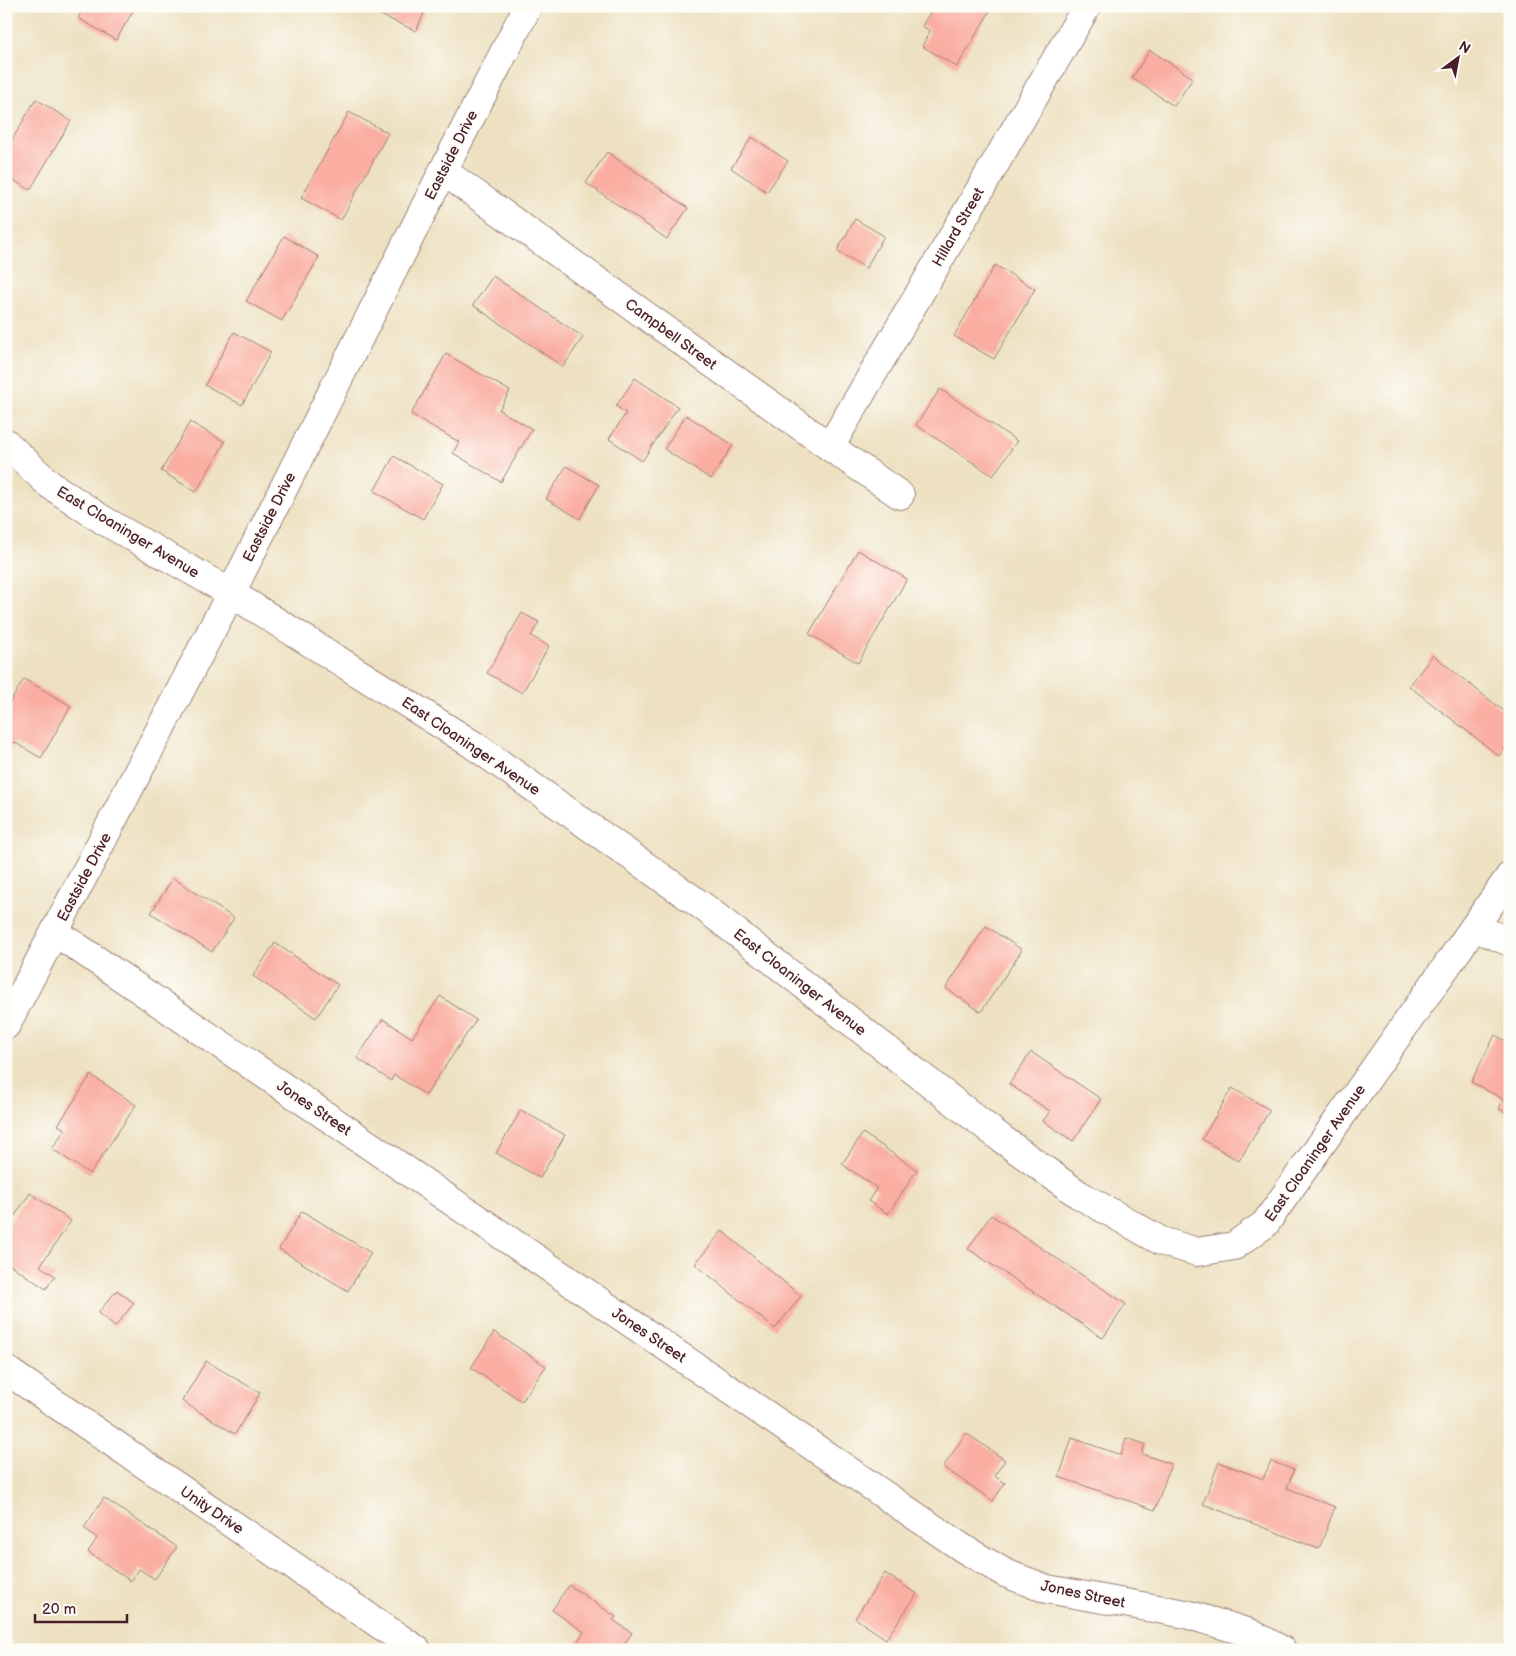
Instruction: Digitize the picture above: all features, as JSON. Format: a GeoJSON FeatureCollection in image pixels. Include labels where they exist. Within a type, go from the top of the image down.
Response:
{"type":"FeatureCollection","features":[{"type":"Feature","properties":{"kind":"street","name":"Eastside Drive"},"geometry":{"type":"LineString","coordinates":[[6,1026],[232,593],[443,171],[528,6]]}},
{"type":"Feature","properties":{"kind":"street","name":"Hillard Street"},"geometry":{"type":"LineString","coordinates":[[830,447],[1087,6]]}},
{"type":"Feature","properties":{"kind":"street","name":"Campbell Street"},"geometry":{"type":"LineString","coordinates":[[443,171],[900,495]]}},
{"type":"Feature","properties":{"kind":"street","name":"East Cloaninger Avenue"},"geometry":{"type":"LineString","coordinates":[[6,444],[48,484],[104,520],[232,593],[472,744],[705,908],[1002,1139],[1078,1194],[1161,1241],[1197,1252],[1234,1246],[1265,1224],[1510,876]]}},
{"type":"Feature","properties":{"kind":"street"},"geometry":{"type":"LineString","coordinates":[[1474,927],[1510,942]]}},
{"type":"Feature","properties":{"kind":"street","name":"Jones Street"},"geometry":{"type":"LineString","coordinates":[[55,932],[964,1548],[1005,1573],[1047,1589],[1186,1614],[1250,1634],[1282,1650]]}},
{"type":"Feature","properties":{"kind":"street","name":"Unity Drive"},"geometry":{"type":"LineString","coordinates":[[6,1370],[417,1650]]}},
{"type":"Feature","properties":{"kind":"building"},"geometry":{"type":"Polygon","coordinates":[[[84,6],[136,6],[116,40],[78,18],[84,6]]]}},
{"type":"Feature","properties":{"kind":"building"},"geometry":{"type":"Polygon","coordinates":[[[361,6],[427,6],[416,31],[361,6]]]}},
{"type":"Feature","properties":{"kind":"building"},"geometry":{"type":"Polygon","coordinates":[[[666,6],[678,6],[675,11],[666,6]]]}},
{"type":"Feature","properties":{"kind":"building"},"geometry":{"type":"Polygon","coordinates":[[[934,6],[993,6],[957,67],[922,46],[930,31],[922,26],[934,6]]]}},
{"type":"Feature","properties":{"kind":"building"},"geometry":{"type":"Polygon","coordinates":[[[1150,50],[1193,78],[1174,106],[1132,78],[1150,50]]]}},
{"type":"Feature","properties":{"kind":"building"},"geometry":{"type":"Polygon","coordinates":[[[36,99],[71,121],[30,190],[6,176],[6,150],[36,99]]]}},
{"type":"Feature","properties":{"kind":"building"},"geometry":{"type":"Polygon","coordinates":[[[349,112],[388,133],[341,220],[301,198],[349,112]]]}},
{"type":"Feature","properties":{"kind":"building"},"geometry":{"type":"Polygon","coordinates":[[[752,137],[788,161],[767,192],[731,168],[752,137]]]}},
{"type":"Feature","properties":{"kind":"building"},"geometry":{"type":"Polygon","coordinates":[[[607,152],[688,208],[667,239],[586,183],[607,152]]]}},
{"type":"Feature","properties":{"kind":"building"},"geometry":{"type":"Polygon","coordinates":[[[855,219],[884,236],[866,268],[837,251],[855,219]]]}},
{"type":"Feature","properties":{"kind":"building"},"geometry":{"type":"Polygon","coordinates":[[[284,236],[319,257],[282,321],[246,301],[284,236]]]}},
{"type":"Feature","properties":{"kind":"building"},"geometry":{"type":"Polygon","coordinates":[[[995,265],[1035,289],[994,359],[954,336],[995,265]]]}},
{"type":"Feature","properties":{"kind":"building"},"geometry":{"type":"Polygon","coordinates":[[[493,276],[583,337],[563,367],[473,305],[493,276]]]}},
{"type":"Feature","properties":{"kind":"building"},"geometry":{"type":"Polygon","coordinates":[[[234,332],[271,352],[242,405],[205,385],[234,332]]]}},
{"type":"Feature","properties":{"kind":"building"},"geometry":{"type":"Polygon","coordinates":[[[446,354],[510,391],[499,410],[532,429],[501,482],[453,453],[459,442],[411,414],[446,354]]]}},
{"type":"Feature","properties":{"kind":"building"},"geometry":{"type":"Polygon","coordinates":[[[635,378],[678,407],[642,461],[609,439],[626,413],[616,406],[635,378]]]}},
{"type":"Feature","properties":{"kind":"building"},"geometry":{"type":"Polygon","coordinates":[[[940,389],[1017,441],[993,476],[916,425],[940,389]]]}},
{"type":"Feature","properties":{"kind":"building"},"geometry":{"type":"Polygon","coordinates":[[[686,415],[733,445],[711,479],[664,449],[686,415]]]}},
{"type":"Feature","properties":{"kind":"building"},"geometry":{"type":"Polygon","coordinates":[[[190,422],[225,442],[196,492],[161,471],[190,422]]]}},
{"type":"Feature","properties":{"kind":"building"},"geometry":{"type":"Polygon","coordinates":[[[394,456],[443,484],[423,519],[374,491],[394,456]]]}},
{"type":"Feature","properties":{"kind":"building"},"geometry":{"type":"Polygon","coordinates":[[[566,466],[599,485],[580,519],[546,499],[566,466]]]}},
{"type":"Feature","properties":{"kind":"building"},"geometry":{"type":"Polygon","coordinates":[[[858,550],[907,579],[858,663],[809,634],[858,550]]]}},
{"type":"Feature","properties":{"kind":"building"},"geometry":{"type":"Polygon","coordinates":[[[522,613],[539,622],[531,636],[549,646],[522,693],[487,673],[522,613]]]}},
{"type":"Feature","properties":{"kind":"building"},"geometry":{"type":"Polygon","coordinates":[[[1433,655],[1510,716],[1510,742],[1499,756],[1409,686],[1433,655]]]}},
{"type":"Feature","properties":{"kind":"building"},"geometry":{"type":"Polygon","coordinates":[[[24,679],[71,706],[41,758],[14,742],[6,756],[6,709],[24,679]]]}},
{"type":"Feature","properties":{"kind":"building"},"geometry":{"type":"Polygon","coordinates":[[[173,878],[234,918],[212,952],[151,913],[173,878]]]}},
{"type":"Feature","properties":{"kind":"building"},"geometry":{"type":"Polygon","coordinates":[[[986,926],[1022,950],[981,1012],[946,988],[986,926]]]}},
{"type":"Feature","properties":{"kind":"building"},"geometry":{"type":"Polygon","coordinates":[[[275,943],[338,985],[316,1018],[253,976],[275,943]]]}},
{"type":"Feature","properties":{"kind":"building"},"geometry":{"type":"Polygon","coordinates":[[[440,996],[476,1020],[426,1095],[394,1075],[391,1081],[357,1058],[383,1019],[412,1038],[440,996]]]}},
{"type":"Feature","properties":{"kind":"building"},"geometry":{"type":"Polygon","coordinates":[[[1495,1035],[1510,1043],[1510,1114],[1499,1109],[1503,1099],[1471,1082],[1495,1035]]]}},
{"type":"Feature","properties":{"kind":"building"},"geometry":{"type":"Polygon","coordinates":[[[1031,1052],[1101,1099],[1073,1141],[1043,1121],[1050,1111],[1009,1084],[1031,1052]]]}},
{"type":"Feature","properties":{"kind":"building"},"geometry":{"type":"Polygon","coordinates":[[[91,1075],[136,1105],[90,1174],[52,1149],[65,1129],[58,1125],[91,1075]]]}},
{"type":"Feature","properties":{"kind":"building"},"geometry":{"type":"Polygon","coordinates":[[[1232,1088],[1270,1110],[1239,1161],[1202,1139],[1232,1088]]]}},
{"type":"Feature","properties":{"kind":"building"},"geometry":{"type":"Polygon","coordinates":[[[521,1110],[565,1135],[540,1178],[496,1153],[521,1110]]]}},
{"type":"Feature","properties":{"kind":"building"},"geometry":{"type":"Polygon","coordinates":[[[863,1133],[917,1170],[888,1214],[868,1201],[877,1188],[842,1164],[863,1133]]]}},
{"type":"Feature","properties":{"kind":"building"},"geometry":{"type":"Polygon","coordinates":[[[30,1193],[71,1221],[40,1266],[55,1276],[46,1289],[6,1262],[6,1229],[30,1193]]]}},
{"type":"Feature","properties":{"kind":"building"},"geometry":{"type":"Polygon","coordinates":[[[302,1211],[371,1253],[348,1291],[279,1249],[302,1211]]]}},
{"type":"Feature","properties":{"kind":"building"},"geometry":{"type":"Polygon","coordinates":[[[991,1215],[1126,1304],[1103,1338],[968,1249],[991,1215]]]}},
{"type":"Feature","properties":{"kind":"building"},"geometry":{"type":"Polygon","coordinates":[[[722,1231],[801,1296],[775,1329],[695,1264],[722,1231]]]}},
{"type":"Feature","properties":{"kind":"building"},"geometry":{"type":"Polygon","coordinates":[[[117,1290],[134,1303],[115,1327],[98,1313],[117,1290]]]}},
{"type":"Feature","properties":{"kind":"building"},"geometry":{"type":"Polygon","coordinates":[[[494,1332],[546,1366],[522,1401],[471,1368],[494,1332]]]}},
{"type":"Feature","properties":{"kind":"building"},"geometry":{"type":"Polygon","coordinates":[[[206,1361],[260,1393],[235,1434],[182,1401],[206,1361]]]}},
{"type":"Feature","properties":{"kind":"building"},"geometry":{"type":"Polygon","coordinates":[[[966,1433],[1005,1460],[994,1476],[1005,1483],[993,1501],[943,1467],[966,1433]]]}},
{"type":"Feature","properties":{"kind":"building"},"geometry":{"type":"Polygon","coordinates":[[[1072,1438],[1121,1455],[1126,1438],[1145,1444],[1142,1454],[1171,1464],[1155,1510],[1059,1477],[1072,1438]]]}},
{"type":"Feature","properties":{"kind":"building"},"geometry":{"type":"Polygon","coordinates":[[[1271,1461],[1294,1470],[1287,1488],[1335,1507],[1319,1549],[1203,1504],[1219,1462],[1263,1479],[1271,1461]]]}},
{"type":"Feature","properties":{"kind":"building"},"geometry":{"type":"Polygon","coordinates":[[[104,1498],[177,1547],[155,1579],[139,1569],[131,1581],[88,1552],[97,1538],[84,1528],[104,1498]]]}},
{"type":"Feature","properties":{"kind":"building"},"geometry":{"type":"Polygon","coordinates":[[[885,1573],[917,1594],[886,1639],[855,1618],[885,1573]]]}},
{"type":"Feature","properties":{"kind":"building"},"geometry":{"type":"Polygon","coordinates":[[[569,1585],[616,1617],[613,1620],[632,1633],[620,1650],[572,1650],[584,1632],[552,1610],[569,1585]]]}}]}
